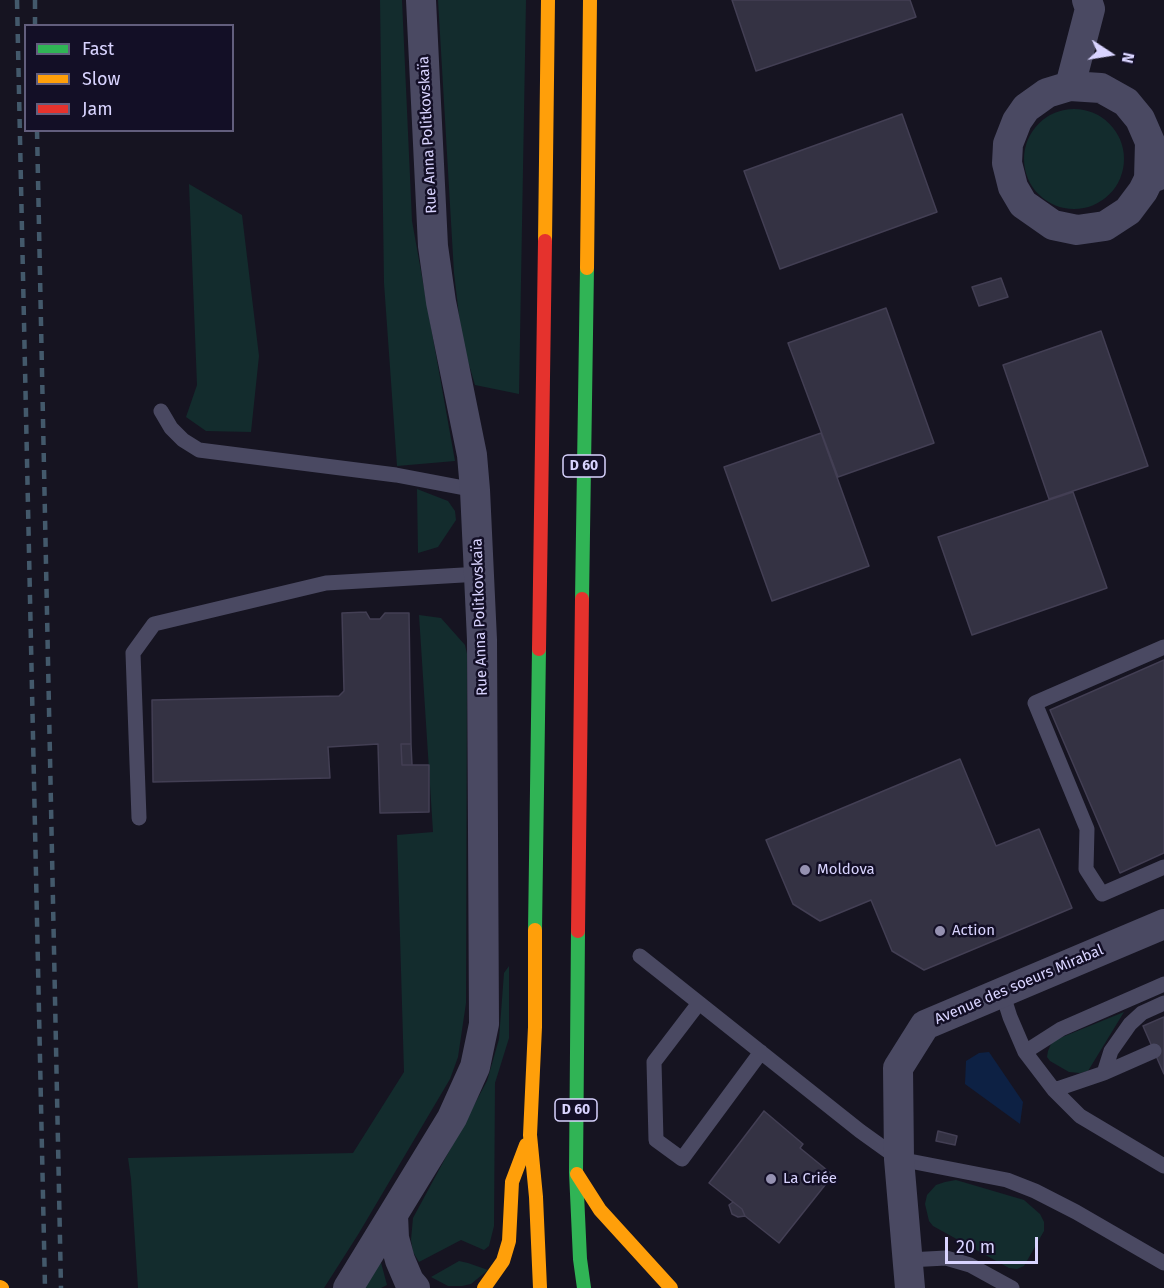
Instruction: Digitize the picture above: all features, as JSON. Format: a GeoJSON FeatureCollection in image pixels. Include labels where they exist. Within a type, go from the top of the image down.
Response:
{"type":"FeatureCollection","features":[{"type":"Feature","properties":{"kind":"main road","name":"D 60"},"geometry":{"type":"LineString","coordinates":[[540,1288],[536,1197],[530,1135],[535,1027],[548,0]]}},
{"type":"Feature","properties":{"kind":"main road","name":"D 60"},"geometry":{"type":"LineString","coordinates":[[584,1288],[580,1259],[576,1172],[590,0]]}},
{"type":"Feature","properties":{"kind":"main road"},"geometry":{"type":"LineString","coordinates":[[484,1288],[503,1262],[509,1241],[512,1182],[530,1135]]}},
{"type":"Feature","properties":{"kind":"main road"},"geometry":{"type":"LineString","coordinates":[[576,1172],[600,1210],[671,1288]]}},
{"type":"Feature","properties":{"kind":"street","name":"Rue Anna Politkovskaïa"},"geometry":{"type":"LineString","coordinates":[[348,1288],[452,1118],[475,1067],[484,1024],[482,640],[475,490],[472,455],[441,302],[433,246],[421,0]]}},
{"type":"Feature","properties":{"kind":"street"},"geometry":{"type":"LineString","coordinates":[[1070,86],[1090,9],[1088,0]]}},
{"type":"Feature","properties":{"kind":"street"},"geometry":{"type":"LineString","coordinates":[[1070,86],[1101,88],[1126,102],[1140,119],[1150,142],[1156,176],[1128,211],[1105,226],[1077,230],[1053,225],[1023,204],[1013,188],[1007,163],[1008,144],[1017,121],[1026,108],[1047,93],[1070,86]]}},
{"type":"Feature","properties":{"kind":"street","name":"Avenue des soeurs Mirabal"},"geometry":{"type":"LineString","coordinates":[[909,1274],[899,1159],[898,1068],[925,1025],[1164,924]]}},
{"type":"Feature","properties":{"kind":"street"},"geometry":{"type":"LineString","coordinates":[[393,1215],[394,1238],[400,1260],[409,1281],[416,1288]]}},
{"type":"Feature","properties":{"kind":"lane"},"geometry":{"type":"LineString","coordinates":[[161,411],[171,428],[183,440],[199,450],[396,475],[475,490]]}},
{"type":"Feature","properties":{"kind":"lane"},"geometry":{"type":"LineString","coordinates":[[139,818],[133,653],[154,624],[326,583],[480,574]]}},
{"type":"Feature","properties":{"kind":"lane"},"geometry":{"type":"LineString","coordinates":[[1164,647],[1035,703],[1087,829],[1086,869],[1102,894],[1164,867]]}},
{"type":"Feature","properties":{"kind":"lane"},"geometry":{"type":"LineString","coordinates":[[640,956],[899,1159],[1007,1180],[1035,1191],[1076,1212],[1164,1263]]}},
{"type":"Feature","properties":{"kind":"lane"},"geometry":{"type":"LineString","coordinates":[[1025,1052],[1061,1029],[1164,984]]}},
{"type":"Feature","properties":{"kind":"lane"},"geometry":{"type":"LineString","coordinates":[[1002,992],[1025,1052],[1054,1090],[1080,1116],[1164,1166]]}},
{"type":"Feature","properties":{"kind":"lane"},"geometry":{"type":"LineString","coordinates":[[699,1003],[654,1062],[657,1140],[682,1159],[761,1052]]}},
{"type":"Feature","properties":{"kind":"lane"},"geometry":{"type":"LineString","coordinates":[[1104,1073],[1111,1052],[1130,1024],[1142,1013],[1164,1003]]}},
{"type":"Feature","properties":{"kind":"lane"},"geometry":{"type":"LineString","coordinates":[[1054,1090],[1104,1073],[1154,1051]]}},
{"type":"Feature","properties":{"kind":"lane"},"geometry":{"type":"LineString","coordinates":[[909,1274],[946,1258],[970,1265],[1012,1288]]}},
{"type":"Feature","properties":{"kind":"green space"},"geometry":{"type":"Polygon","coordinates":[[[380,0],[402,0],[412,221],[455,461],[397,466],[384,283],[380,0]]]}},
{"type":"Feature","properties":{"kind":"green space"},"geometry":{"type":"Polygon","coordinates":[[[438,0],[526,0],[519,394],[475,385],[462,341],[454,273],[438,0]]]}},
{"type":"Feature","properties":{"kind":"green space"},"geometry":{"type":"Polygon","coordinates":[[[1074,109],[1093,113],[1110,123],[1120,140],[1124,159],[1120,178],[1110,195],[1093,205],[1074,209],[1055,205],[1038,195],[1028,178],[1024,159],[1028,140],[1038,123],[1055,113],[1074,109]]]}},
{"type":"Feature","properties":{"kind":"green space"},"geometry":{"type":"Polygon","coordinates":[[[189,184],[242,215],[259,356],[251,432],[206,431],[186,417],[197,385],[189,184]]]}},
{"type":"Feature","properties":{"kind":"green space"},"geometry":{"type":"Polygon","coordinates":[[[417,489],[448,501],[455,511],[456,520],[438,547],[418,553],[417,489]]]}},
{"type":"Feature","properties":{"kind":"green space"},"geometry":{"type":"Polygon","coordinates":[[[419,615],[441,618],[465,645],[467,654],[466,1003],[458,1057],[450,1079],[324,1288],[138,1288],[128,1158],[353,1153],[404,1072],[397,835],[433,832],[419,615]]]}},
{"type":"Feature","properties":{"kind":"green space"},"geometry":{"type":"Polygon","coordinates":[[[509,966],[509,1038],[495,1083],[494,1226],[489,1246],[484,1250],[461,1240],[419,1262],[413,1252],[411,1240],[413,1218],[487,1081],[499,1039],[504,973],[509,966]]]}},
{"type":"Feature","properties":{"kind":"green space"},"geometry":{"type":"Polygon","coordinates":[[[1124,1012],[1088,1071],[1069,1072],[1047,1057],[1051,1044],[1055,1040],[1124,1012]]]}},
{"type":"Feature","properties":{"kind":"green space"},"geometry":{"type":"Polygon","coordinates":[[[956,1180],[1024,1200],[1040,1214],[1044,1222],[1044,1231],[1024,1266],[1017,1269],[1009,1268],[933,1226],[929,1221],[925,1204],[927,1195],[936,1185],[956,1180]]]}},
{"type":"Feature","properties":{"kind":"green space"},"geometry":{"type":"Polygon","coordinates":[[[379,1255],[387,1285],[381,1288],[358,1288],[379,1255]]]}},
{"type":"Feature","properties":{"kind":"green space"},"geometry":{"type":"Polygon","coordinates":[[[459,1261],[488,1270],[471,1284],[462,1286],[448,1286],[431,1277],[459,1261]]]}},
{"type":"Feature","properties":{"kind":"water"},"geometry":{"type":"Polygon","coordinates":[[[989,1052],[1023,1102],[1020,1124],[965,1084],[966,1061],[979,1053],[989,1052]]]}},
{"type":"Feature","properties":{"kind":"building"},"geometry":{"type":"Polygon","coordinates":[[[732,0],[910,0],[916,17],[756,71],[732,0]]]}},
{"type":"Feature","properties":{"kind":"building"},"geometry":{"type":"Polygon","coordinates":[[[902,114],[937,212],[780,269],[744,171],[902,114]]]}},
{"type":"Feature","properties":{"kind":"building"},"geometry":{"type":"Polygon","coordinates":[[[1001,278],[1008,297],[979,306],[972,287],[1001,278]]]}},
{"type":"Feature","properties":{"kind":"building"},"geometry":{"type":"Polygon","coordinates":[[[886,308],[934,443],[838,477],[788,343],[886,308]]]}},
{"type":"Feature","properties":{"kind":"building"},"geometry":{"type":"Polygon","coordinates":[[[1101,331],[1148,466],[1049,499],[1003,365],[1101,331]]]}},
{"type":"Feature","properties":{"kind":"building"},"geometry":{"type":"Polygon","coordinates":[[[821,433],[869,566],[772,601],[724,467],[821,433]]]}},
{"type":"Feature","properties":{"kind":"building"},"geometry":{"type":"Polygon","coordinates":[[[1073,492],[1107,588],[972,635],[938,537],[1073,492]]]}},
{"type":"Feature","properties":{"kind":"building"},"geometry":{"type":"Polygon","coordinates":[[[366,612],[370,619],[380,619],[385,613],[409,613],[411,744],[401,744],[402,765],[429,765],[429,812],[380,813],[378,744],[328,747],[330,778],[153,782],[152,700],[339,696],[344,691],[342,613],[366,612]]]}},
{"type":"Feature","properties":{"kind":"building"},"geometry":{"type":"Polygon","coordinates":[[[1164,660],[1164,853],[1120,873],[1050,710],[1164,660]]]}},
{"type":"Feature","properties":{"kind":"building"},"geometry":{"type":"Polygon","coordinates":[[[401,744],[411,744],[412,765],[402,765],[401,744]]]}},
{"type":"Feature","properties":{"kind":"building"},"geometry":{"type":"Polygon","coordinates":[[[960,759],[996,846],[1039,829],[1072,908],[924,970],[892,951],[871,900],[820,921],[793,904],[766,840],[960,759]]]}},
{"type":"Feature","properties":{"kind":"building"},"geometry":{"type":"Polygon","coordinates":[[[1164,1017],[1164,1074],[1143,1026],[1164,1017]]]}},
{"type":"Feature","properties":{"kind":"building","name":"La Criée"},"geometry":{"type":"Polygon","coordinates":[[[764,1111],[803,1144],[800,1148],[833,1175],[779,1243],[709,1183],[764,1111]]]}},
{"type":"Feature","properties":{"kind":"building"},"geometry":{"type":"Polygon","coordinates":[[[938,1131],[957,1136],[955,1145],[936,1141],[938,1131]]]}},
{"type":"Feature","properties":{"kind":"building"},"geometry":{"type":"Polygon","coordinates":[[[733,1202],[742,1209],[745,1216],[738,1217],[732,1214],[729,1205],[733,1202]]]}},
{"type":"Feature","properties":{"kind":"railway"},"geometry":{"type":"LineString","coordinates":[[17,0],[45,1288]]}},
{"type":"Feature","properties":{"kind":"railway"},"geometry":{"type":"LineString","coordinates":[[35,0],[35,24]]}},
{"type":"Feature","properties":{"kind":"railway"},"geometry":{"type":"LineString","coordinates":[[37,132],[61,1288]]}},
{"type":"Feature","properties":{"kind":"traffic: fast"},"geometry":{"type":"LineString","coordinates":[[582,599],[587,268]]}},
{"type":"Feature","properties":{"kind":"traffic: fast"},"geometry":{"type":"LineString","coordinates":[[535,930],[539,649]]}},
{"type":"Feature","properties":{"kind":"traffic: fast"},"geometry":{"type":"LineString","coordinates":[[578,931],[576,1172],[580,1259],[584,1288]]}},
{"type":"Feature","properties":{"kind":"traffic: slow"},"geometry":{"type":"LineString","coordinates":[[545,241],[548,0]]}},
{"type":"Feature","properties":{"kind":"traffic: slow"},"geometry":{"type":"LineString","coordinates":[[587,268],[590,0]]}},
{"type":"Feature","properties":{"kind":"traffic: slow"},"geometry":{"type":"LineString","coordinates":[[535,930],[535,1027],[530,1135],[536,1197],[540,1288]]}},
{"type":"Feature","properties":{"kind":"traffic: slow"},"geometry":{"type":"LineString","coordinates":[[484,1288],[503,1261],[509,1241],[512,1182],[526,1145]]}},
{"type":"Feature","properties":{"kind":"traffic: slow"},"geometry":{"type":"LineString","coordinates":[[577,1174],[600,1210],[671,1288]]}},
{"type":"Feature","properties":{"kind":"traffic: jam"},"geometry":{"type":"LineString","coordinates":[[539,649],[545,241]]}},
{"type":"Feature","properties":{"kind":"traffic: jam"},"geometry":{"type":"LineString","coordinates":[[578,931],[582,599]]}},
{"type":"Feature","properties":{"kind":"place","name":"Moldova"},"geometry":{"type":"Point","coordinates":[805,870]}},
{"type":"Feature","properties":{"kind":"place","name":"Action"},"geometry":{"type":"Point","coordinates":[940,931]}},
{"type":"Feature","properties":{"kind":"place","name":"La Criée"},"geometry":{"type":"Point","coordinates":[771,1179]}}]}
